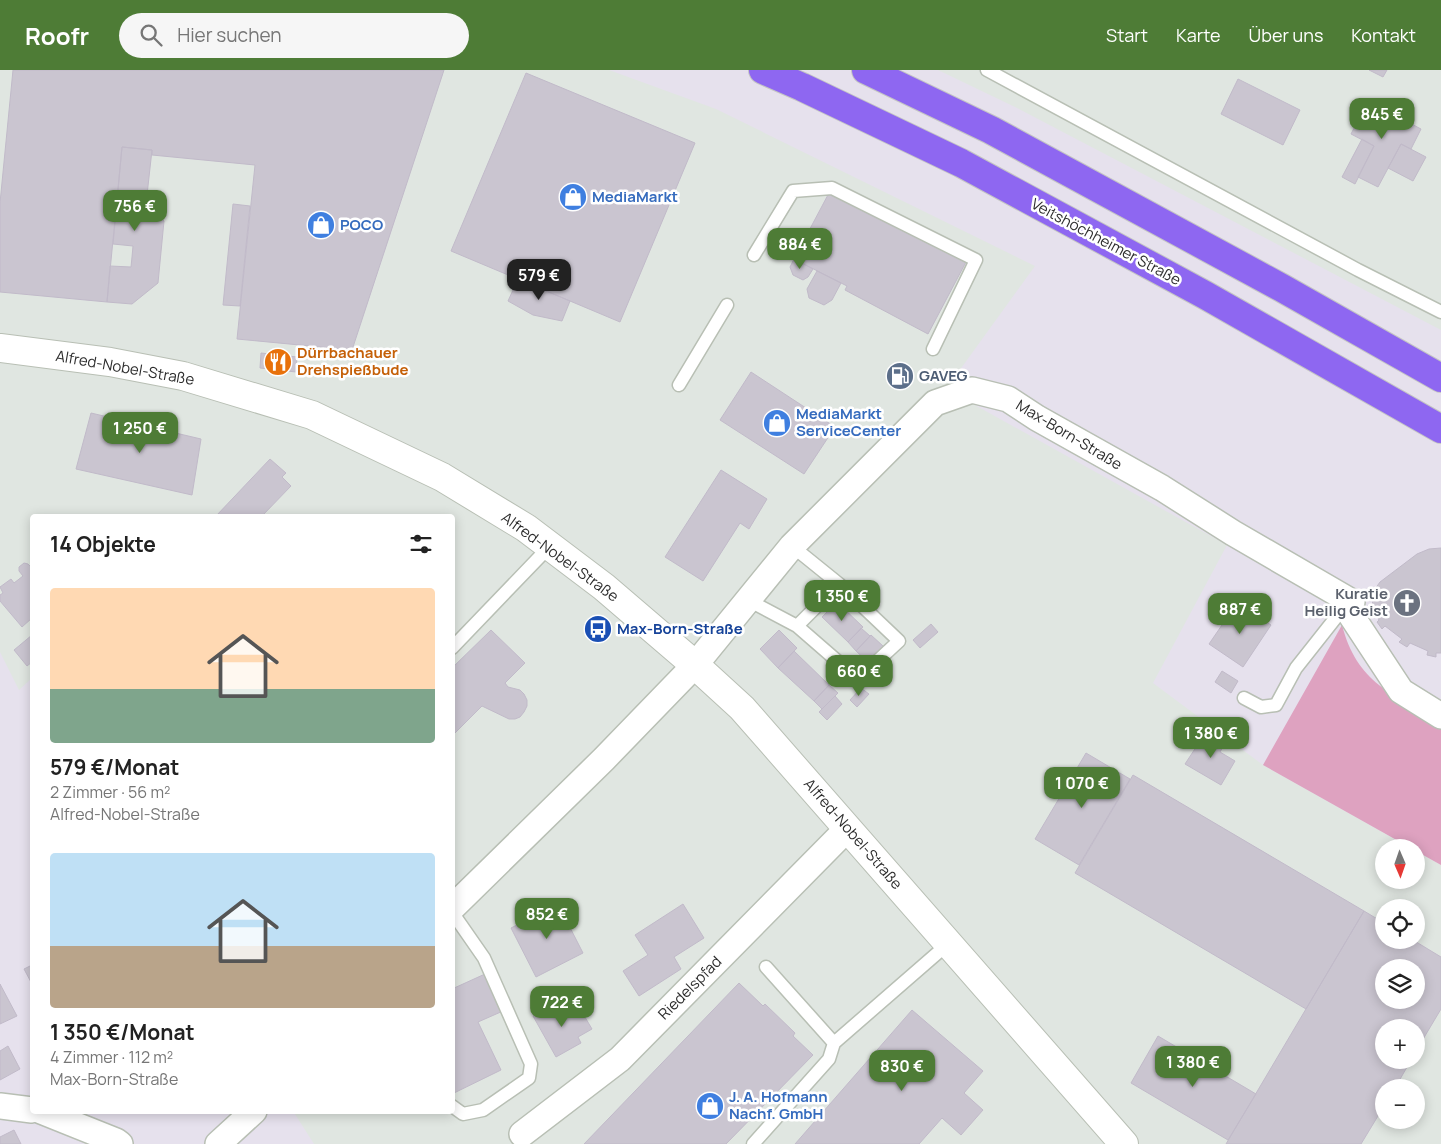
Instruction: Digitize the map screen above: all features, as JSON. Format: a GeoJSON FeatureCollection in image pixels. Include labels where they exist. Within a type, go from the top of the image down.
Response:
{"type":"FeatureCollection","features":[{"type":"Feature","properties":{"kind":"highway","name":"Veitshöchheimer Straße"},"geometry":{"type":"LineString","coordinates":[[763,70],[969,168],[1205,295],[1441,429]]}},
{"type":"Feature","properties":{"kind":"highway"},"geometry":{"type":"LineString","coordinates":[[866,70],[992,130],[1282,288],[1441,378]]}},
{"type":"Feature","properties":{"kind":"street","name":"Alfred-Nobel-Straße"},"geometry":{"type":"LineString","coordinates":[[0,348],[110,362],[183,376],[312,415],[442,477],[526,528],[604,587],[742,708],[1124,1144]]}},
{"type":"Feature","properties":{"kind":"street","name":"Max-Born-Straße"},"geometry":{"type":"LineString","coordinates":[[455,905],[604,760],[695,665],[792,546],[935,403],[972,390],[1008,399],[1037,418],[1162,488],[1352,602],[1345,606],[1401,691],[1441,716]]}},
{"type":"Feature","properties":{"kind":"street","name":"Riedelspfad"},"geometry":{"type":"LineString","coordinates":[[522,1134],[620,1059],[848,828]]}},
{"type":"Feature","properties":{"kind":"street"},"geometry":{"type":"LineString","coordinates":[[0,1106],[30,1110]]}},
{"type":"Feature","properties":{"kind":"street"},"geometry":{"type":"LineString","coordinates":[[48,1114],[120,1144]]}},
{"type":"Feature","properties":{"kind":"street"},"geometry":{"type":"LineString","coordinates":[[218,1144],[251,1114]]}},
{"type":"Feature","properties":{"kind":"lane"},"geometry":{"type":"LineString","coordinates":[[987,70],[1358,270],[1441,312]]}},
{"type":"Feature","properties":{"kind":"lane"},"geometry":{"type":"LineString","coordinates":[[754,255],[793,191],[832,188],[976,260],[933,349]]}},
{"type":"Feature","properties":{"kind":"lane"},"geometry":{"type":"LineString","coordinates":[[679,385],[728,305]]}},
{"type":"Feature","properties":{"kind":"lane"},"geometry":{"type":"LineString","coordinates":[[455,645],[550,546]]}},
{"type":"Feature","properties":{"kind":"lane"},"geometry":{"type":"LineString","coordinates":[[748,600],[797,626],[858,679],[899,641],[839,584],[792,546]]}},
{"type":"Feature","properties":{"kind":"lane"},"geometry":{"type":"LineString","coordinates":[[797,626],[839,584]]}},
{"type":"Feature","properties":{"kind":"lane"},"geometry":{"type":"LineString","coordinates":[[1244,698],[1261,706],[1276,705],[1296,668],[1345,606]]}},
{"type":"Feature","properties":{"kind":"lane"},"geometry":{"type":"LineString","coordinates":[[455,916],[484,958],[531,1064],[529,1078],[483,1110],[463,1114],[455,1108]]}},
{"type":"Feature","properties":{"kind":"lane"},"geometry":{"type":"LineString","coordinates":[[754,1144],[829,1059],[834,1043],[949,943]]}},
{"type":"Feature","properties":{"kind":"lane"},"geometry":{"type":"LineString","coordinates":[[766,967],[834,1043]]}},
{"type":"Feature","properties":{"kind":"shaded area"},"geometry":{"type":"Polygon","coordinates":[[[0,70],[609,70],[716,109],[1035,266],[946,389],[1227,545],[1153,683],[1263,765],[1395,839],[1375,839],[1375,889],[1425,889],[1425,856],[1441,865],[1441,1144],[314,1144],[295,1114],[455,1114],[455,925],[463,916],[455,907],[455,514],[30,514],[30,680],[19,690],[0,652],[0,70]]]}},
{"type":"Feature","properties":{"kind":"shaded area"},"geometry":{"type":"Polygon","coordinates":[[[938,70],[1441,70],[1441,330],[1017,108],[938,70]]]}},
{"type":"Feature","properties":{"kind":"shaded area"},"geometry":{"type":"Polygon","coordinates":[[[1342,625],[1357,661],[1367,674],[1392,694],[1441,722],[1441,865],[1425,856],[1425,839],[1395,839],[1263,765],[1342,625]]]}},
{"type":"Feature","properties":{"kind":"building","name":"POCO"},"geometry":{"type":"Polygon","coordinates":[[[13,70],[444,70],[352,350],[237,339],[255,165],[152,155],[152,150],[122,147],[113,244],[133,246],[132,257],[131,267],[110,266],[107,302],[0,292],[0,203],[13,70]]]}},
{"type":"Feature","properties":{"kind":"building"},"geometry":{"type":"Polygon","coordinates":[[[1369,70],[1387,70],[1383,77],[1369,70]]]}},
{"type":"Feature","properties":{"kind":"building","name":"MediaMarkt"},"geometry":{"type":"Polygon","coordinates":[[[526,73],[695,143],[620,322],[451,251],[526,73]]]}},
{"type":"Feature","properties":{"kind":"building"},"geometry":{"type":"Polygon","coordinates":[[[1238,79],[1300,110],[1283,145],[1221,114],[1238,79]]]}},
{"type":"Feature","properties":{"kind":"building"},"geometry":{"type":"Polygon","coordinates":[[[1368,101],[1421,129],[1411,149],[1401,144],[1378,187],[1358,177],[1374,146],[1351,134],[1368,101]]]}},
{"type":"Feature","properties":{"kind":"building"},"geometry":{"type":"Polygon","coordinates":[[[1362,139],[1374,146],[1355,184],[1342,177],[1362,139]]]}},
{"type":"Feature","properties":{"kind":"building"},"geometry":{"type":"Polygon","coordinates":[[[1401,144],[1426,157],[1413,181],[1388,168],[1401,144]]]}},
{"type":"Feature","properties":{"kind":"building"},"geometry":{"type":"Polygon","coordinates":[[[122,147],[152,150],[146,204],[164,221],[158,283],[132,304],[107,302],[122,147]]]}},
{"type":"Feature","properties":{"kind":"building"},"geometry":{"type":"Polygon","coordinates":[[[830,191],[966,262],[928,334],[845,290],[847,286],[794,259],[830,191]]]}},
{"type":"Feature","properties":{"kind":"building"},"geometry":{"type":"Polygon","coordinates":[[[233,204],[250,206],[240,306],[223,305],[233,204]]]}},
{"type":"Feature","properties":{"kind":"building"},"geometry":{"type":"Polygon","coordinates":[[[794,259],[813,269],[808,277],[803,280],[793,275],[790,267],[794,259]]]}},
{"type":"Feature","properties":{"kind":"building"},"geometry":{"type":"Polygon","coordinates":[[[817,271],[841,283],[832,300],[824,305],[809,298],[807,289],[817,271]]]}},
{"type":"Feature","properties":{"kind":"building"},"geometry":{"type":"Polygon","coordinates":[[[518,279],[570,301],[562,321],[533,315],[508,301],[518,279]]]}},
{"type":"Feature","properties":{"kind":"building","name":"Dürrbachauer Drehspießbude"},"geometry":{"type":"Polygon","coordinates":[[[261,353],[297,357],[296,372],[260,368],[261,353]]]}},
{"type":"Feature","properties":{"kind":"building","name":"MediaMarkt ServiceCenter"},"geometry":{"type":"Polygon","coordinates":[[[751,372],[835,427],[804,474],[720,420],[751,372]]]}},
{"type":"Feature","properties":{"kind":"building"},"geometry":{"type":"Polygon","coordinates":[[[91,413],[201,439],[192,495],[76,469],[91,413]]]}},
{"type":"Feature","properties":{"kind":"building"},"geometry":{"type":"Polygon","coordinates":[[[270,459],[286,473],[282,477],[291,486],[264,514],[218,514],[270,459]]]}},
{"type":"Feature","properties":{"kind":"building"},"geometry":{"type":"Polygon","coordinates":[[[721,470],[767,499],[749,529],[740,523],[703,581],[665,557],[721,470]]]}},
{"type":"Feature","properties":{"kind":"building","name":"Kuratie Heilig Geist"},"geometry":{"type":"Polygon","coordinates":[[[1441,548],[1441,653],[1436,653],[1436,657],[1427,655],[1428,651],[1410,643],[1407,647],[1399,642],[1402,639],[1385,626],[1382,629],[1377,622],[1379,620],[1373,608],[1372,597],[1380,582],[1417,554],[1429,549],[1441,548]]]}},
{"type":"Feature","properties":{"kind":"building"},"geometry":{"type":"Polygon","coordinates":[[[24,563],[30,566],[30,620],[22,627],[0,601],[0,595],[3,593],[0,587],[11,579],[14,583],[23,576],[19,571],[19,567],[24,563]]]}},
{"type":"Feature","properties":{"kind":"building"},"geometry":{"type":"Polygon","coordinates":[[[837,602],[863,627],[848,642],[822,617],[837,602]]]}},
{"type":"Feature","properties":{"kind":"building"},"geometry":{"type":"Polygon","coordinates":[[[1237,603],[1271,625],[1243,667],[1209,644],[1237,603]]]}},
{"type":"Feature","properties":{"kind":"building"},"geometry":{"type":"Polygon","coordinates":[[[931,624],[938,632],[920,648],[913,640],[931,624]]]}},
{"type":"Feature","properties":{"kind":"building"},"geometry":{"type":"Polygon","coordinates":[[[861,628],[870,636],[856,651],[848,642],[861,628]]]}},
{"type":"Feature","properties":{"kind":"building"},"geometry":{"type":"Polygon","coordinates":[[[491,630],[525,663],[505,683],[508,687],[520,690],[524,694],[527,706],[524,712],[520,717],[509,719],[482,706],[455,733],[455,665],[491,630]]]}},
{"type":"Feature","properties":{"kind":"building"},"geometry":{"type":"Polygon","coordinates":[[[779,630],[797,648],[778,668],[760,649],[779,630]]]}},
{"type":"Feature","properties":{"kind":"building"},"geometry":{"type":"Polygon","coordinates":[[[871,635],[883,646],[868,662],[856,651],[871,635]]]}},
{"type":"Feature","properties":{"kind":"building"},"geometry":{"type":"Polygon","coordinates":[[[30,637],[30,664],[27,666],[14,650],[30,637]]]}},
{"type":"Feature","properties":{"kind":"building"},"geometry":{"type":"Polygon","coordinates":[[[794,651],[829,685],[814,701],[778,668],[794,651]]]}},
{"type":"Feature","properties":{"kind":"building"},"geometry":{"type":"Polygon","coordinates":[[[1222,671],[1238,681],[1231,693],[1215,682],[1222,671]]]}},
{"type":"Feature","properties":{"kind":"building"},"geometry":{"type":"Polygon","coordinates":[[[829,685],[838,693],[822,709],[814,701],[829,685]]]}},
{"type":"Feature","properties":{"kind":"building"},"geometry":{"type":"Polygon","coordinates":[[[861,688],[869,694],[857,707],[850,700],[861,688]]]}},
{"type":"Feature","properties":{"kind":"building"},"geometry":{"type":"Polygon","coordinates":[[[835,696],[842,704],[827,720],[819,712],[835,696]]]}},
{"type":"Feature","properties":{"kind":"building"},"geometry":{"type":"Polygon","coordinates":[[[1206,732],[1225,743],[1220,752],[1235,761],[1221,785],[1185,764],[1206,732]]]}},
{"type":"Feature","properties":{"kind":"building"},"geometry":{"type":"Polygon","coordinates":[[[1086,753],[1130,779],[1079,865],[1035,839],[1086,753]]]}},
{"type":"Feature","properties":{"kind":"building"},"geometry":{"type":"Polygon","coordinates":[[[1133,775],[1364,911],[1306,1009],[1075,873],[1133,775]]]}},
{"type":"Feature","properties":{"kind":"building"},"geometry":{"type":"Polygon","coordinates":[[[558,904],[583,953],[536,977],[511,928],[558,904]]]}},
{"type":"Feature","properties":{"kind":"building"},"geometry":{"type":"Polygon","coordinates":[[[683,904],[704,938],[674,957],[681,969],[639,996],[623,971],[648,955],[635,935],[683,904]]]}},
{"type":"Feature","properties":{"kind":"building"},"geometry":{"type":"Polygon","coordinates":[[[1364,911],[1375,918],[1375,949],[1425,949],[1425,947],[1441,957],[1441,1009],[1425,1036],[1425,1019],[1375,1019],[1375,1069],[1406,1069],[1400,1079],[1375,1079],[1375,1121],[1361,1144],[1226,1144],[1364,911]]]}},
{"type":"Feature","properties":{"kind":"building"},"geometry":{"type":"Polygon","coordinates":[[[30,966],[30,980],[24,969],[30,966]]]}},
{"type":"Feature","properties":{"kind":"building"},"geometry":{"type":"Polygon","coordinates":[[[485,974],[503,1011],[478,1022],[501,1070],[455,1093],[455,988],[485,974]]]}},
{"type":"Feature","properties":{"kind":"building"},"geometry":{"type":"Polygon","coordinates":[[[739,983],[763,1006],[765,1004],[795,1033],[793,1036],[813,1055],[726,1144],[584,1144],[739,983]]]}},
{"type":"Feature","properties":{"kind":"building"},"geometry":{"type":"Polygon","coordinates":[[[0,984],[17,1016],[0,1024],[0,984]]]}},
{"type":"Feature","properties":{"kind":"building"},"geometry":{"type":"Polygon","coordinates":[[[558,1003],[565,1015],[579,1007],[592,1029],[578,1037],[581,1043],[556,1057],[533,1016],[558,1003]]]}},
{"type":"Feature","properties":{"kind":"building"},"geometry":{"type":"Polygon","coordinates":[[[912,1010],[983,1071],[964,1093],[983,1110],[961,1135],[942,1118],[919,1144],[795,1144],[912,1010]]]}},
{"type":"Feature","properties":{"kind":"building"},"geometry":{"type":"Polygon","coordinates":[[[1158,1036],[1256,1094],[1228,1140],[1131,1083],[1158,1036]]]}},
{"type":"Feature","properties":{"kind":"building"},"geometry":{"type":"Polygon","coordinates":[[[8,1046],[20,1069],[0,1080],[0,1051],[8,1046]]]}},
{"type":"Feature","properties":{"kind":"building"},"geometry":{"type":"Polygon","coordinates":[[[14,1130],[21,1144],[0,1144],[0,1137],[14,1130]]]}},
{"type":"Feature","properties":{"kind":"place","name":"MediaMarkt"},"geometry":{"type":"Point","coordinates":[573,197]}},
{"type":"Feature","properties":{"kind":"place","name":"POCO"},"geometry":{"type":"Point","coordinates":[321,225]}},
{"type":"Feature","properties":{"kind":"place","name":"Dürrbachauer Drehspießbude"},"geometry":{"type":"Point","coordinates":[278,362]}},
{"type":"Feature","properties":{"kind":"place","name":"GAVEG"},"geometry":{"type":"Point","coordinates":[900,376]}},
{"type":"Feature","properties":{"kind":"place","name":"MediaMarkt ServiceCenter"},"geometry":{"type":"Point","coordinates":[777,423]}},
{"type":"Feature","properties":{"kind":"place","name":"Kuratie Heilig Geist"},"geometry":{"type":"Point","coordinates":[1407,603]}},
{"type":"Feature","properties":{"kind":"place","name":"Max-Born-Straße"},"geometry":{"type":"Point","coordinates":[598,629]}},
{"type":"Feature","properties":{"kind":"place","name":"J. A. Hofmann Nachf. GmbH"},"geometry":{"type":"Point","coordinates":[710,1106]}}]}
